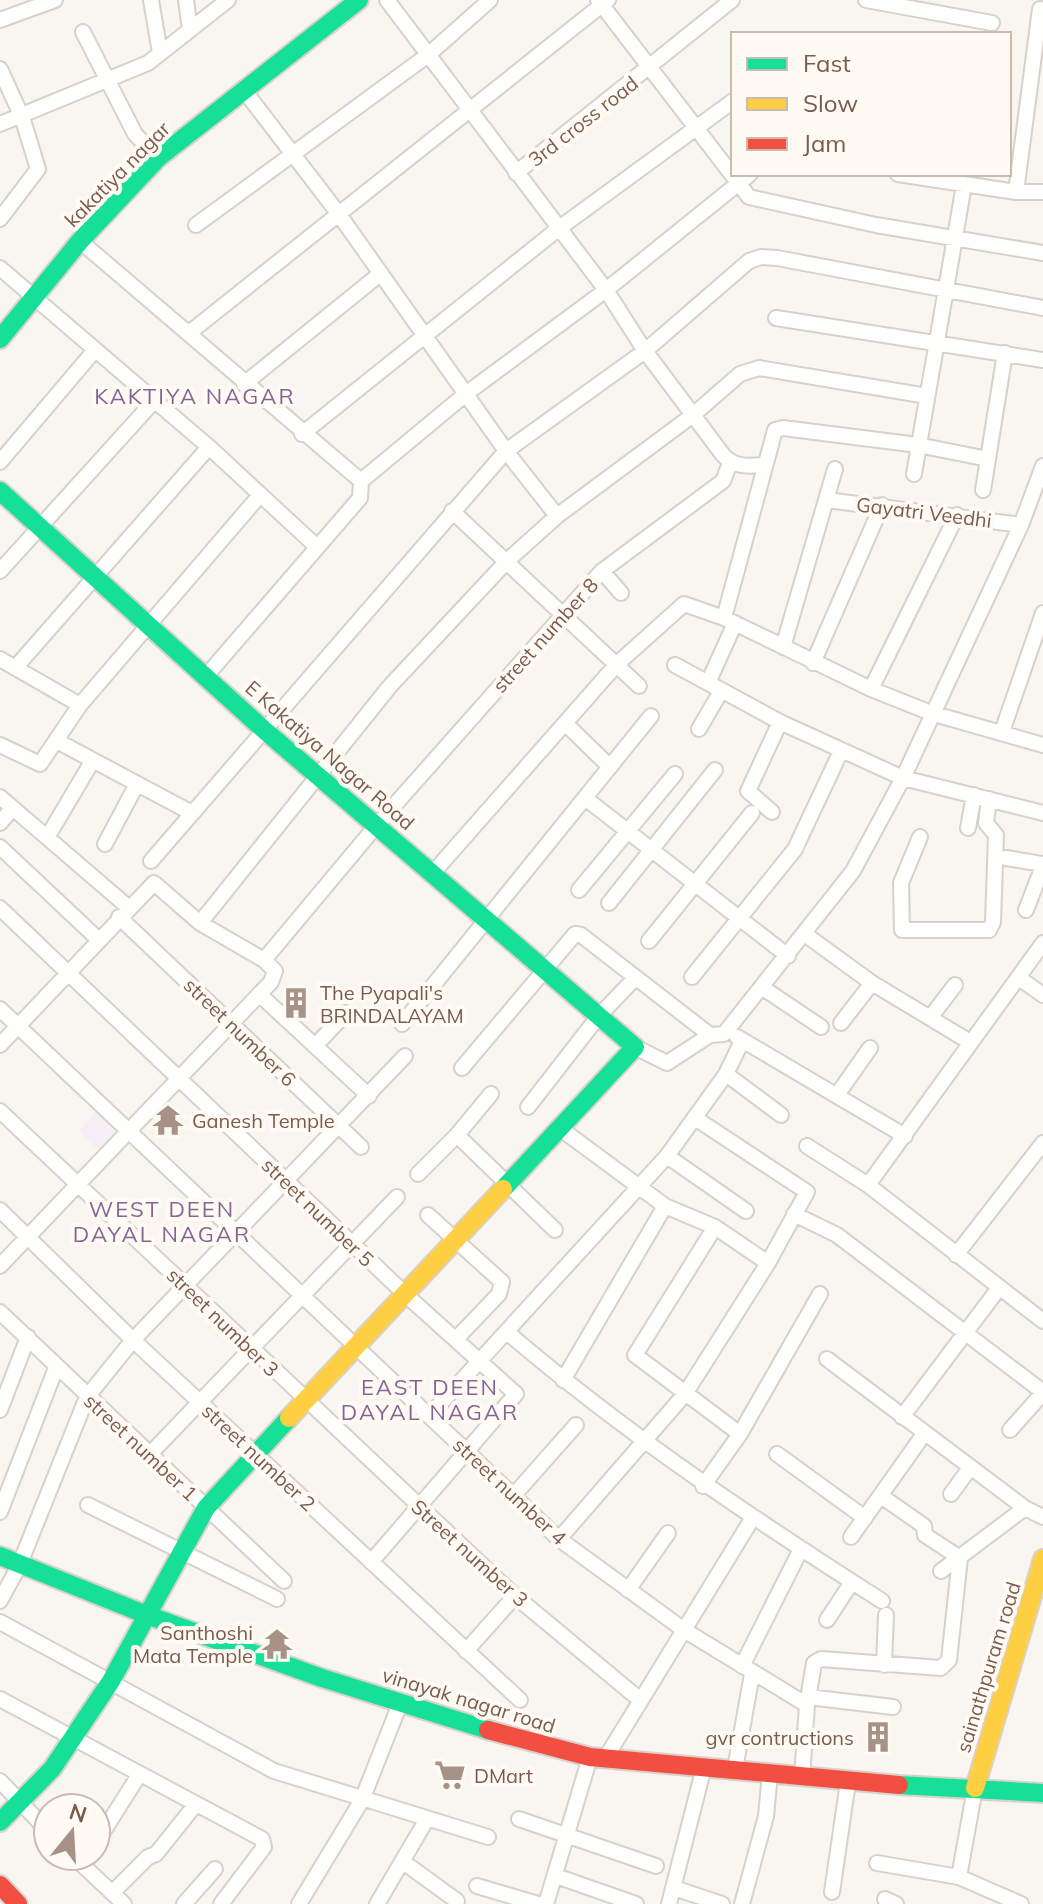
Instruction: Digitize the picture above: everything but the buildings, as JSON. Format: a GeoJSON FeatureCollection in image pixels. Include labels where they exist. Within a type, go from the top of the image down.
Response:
{"type":"FeatureCollection","features":[{"type":"Feature","properties":{"kind":"street"},"geometry":{"type":"LineString","coordinates":[[0,20],[55,0]]}},
{"type":"Feature","properties":{"kind":"street"},"geometry":{"type":"LineString","coordinates":[[151,0],[160,53]]}},
{"type":"Feature","properties":{"kind":"street"},"geometry":{"type":"LineString","coordinates":[[186,0],[190,29]]}},
{"type":"Feature","properties":{"kind":"street"},"geometry":{"type":"LineString","coordinates":[[0,124],[148,63],[228,0]]}},
{"type":"Feature","properties":{"kind":"street","name":"kakatiya nagar"},"geometry":{"type":"LineString","coordinates":[[0,339],[80,241],[158,158],[359,0]]}},
{"type":"Feature","properties":{"kind":"street"},"geometry":{"type":"LineString","coordinates":[[387,0],[606,290],[645,351],[730,463],[744,467],[764,465]]}},
{"type":"Feature","properties":{"kind":"street"},"geometry":{"type":"LineString","coordinates":[[196,225],[428,55],[490,0]]}},
{"type":"Feature","properties":{"kind":"street","name":"3rd cross road"},"geometry":{"type":"LineString","coordinates":[[516,173],[732,0]]}},
{"type":"Feature","properties":{"kind":"street"},"geometry":{"type":"LineString","coordinates":[[866,0],[992,23]]}},
{"type":"Feature","properties":{"kind":"street"},"geometry":{"type":"LineString","coordinates":[[189,333],[338,213],[471,113],[603,2],[696,131],[731,165]]}},
{"type":"Feature","properties":{"kind":"street"},"geometry":{"type":"LineString","coordinates":[[1016,192],[1040,9]]}},
{"type":"Feature","properties":{"kind":"street"},"geometry":{"type":"LineString","coordinates":[[83,32],[135,134],[158,158]]}},
{"type":"Feature","properties":{"kind":"street"},"geometry":{"type":"LineString","coordinates":[[0,69],[22,117],[38,169],[0,219]]}},
{"type":"Feature","properties":{"kind":"street"},"geometry":{"type":"LineString","coordinates":[[243,89],[338,213],[506,451],[557,516]]}},
{"type":"Feature","properties":{"kind":"street"},"geometry":{"type":"LineString","coordinates":[[302,434],[558,229],[731,103]]}},
{"type":"Feature","properties":{"kind":"street"},"geometry":{"type":"LineString","coordinates":[[910,176],[1016,192],[1043,192]]}},
{"type":"Feature","properties":{"kind":"street"},"geometry":{"type":"LineString","coordinates":[[207,675],[360,498],[361,481],[467,393],[606,290],[745,179],[749,197],[786,208],[1043,253]]}},
{"type":"Feature","properties":{"kind":"street"},"geometry":{"type":"LineString","coordinates":[[914,474],[964,185]]}},
{"type":"Feature","properties":{"kind":"street"},"geometry":{"type":"LineString","coordinates":[[80,241],[302,434],[361,481]]}},
{"type":"Feature","properties":{"kind":"street"},"geometry":{"type":"LineString","coordinates":[[151,861],[190,812],[506,451],[645,351],[749,261],[761,257],[945,287],[1043,308]]}},
{"type":"Feature","properties":{"kind":"street"},"geometry":{"type":"LineString","coordinates":[[0,268],[209,447],[317,547]]}},
{"type":"Feature","properties":{"kind":"street"},"geometry":{"type":"LineString","coordinates":[[244,384],[380,274]]}},
{"type":"Feature","properties":{"kind":"street"},"geometry":{"type":"LineString","coordinates":[[776,318],[1043,360]]}},
{"type":"Feature","properties":{"kind":"street"},"geometry":{"type":"LineString","coordinates":[[0,462],[95,350]]}},
{"type":"Feature","properties":{"kind":"street"},"geometry":{"type":"LineString","coordinates":[[983,490],[1005,353]]}},
{"type":"Feature","properties":{"kind":"street"},"geometry":{"type":"LineString","coordinates":[[200,923],[390,686],[508,560],[557,516],[693,415],[749,368],[927,396]]}},
{"type":"Feature","properties":{"kind":"street"},"geometry":{"type":"LineString","coordinates":[[0,571],[154,401]]}},
{"type":"Feature","properties":{"kind":"street"},"geometry":{"type":"LineString","coordinates":[[699,729],[714,687],[764,465],[775,430],[783,428],[918,445],[988,459]]}},
{"type":"Feature","properties":{"kind":"street"},"geometry":{"type":"LineString","coordinates":[[15,668],[209,447]]}},
{"type":"Feature","properties":{"kind":"street","name":"street number 8"},"geometry":{"type":"LineString","coordinates":[[264,960],[376,826],[602,571],[723,481],[730,463]]}},
{"type":"Feature","properties":{"kind":"street"},"geometry":{"type":"LineString","coordinates":[[0,1822],[21,1804],[111,1681],[206,1508],[635,1047],[667,1063],[710,1035],[728,1031],[806,935],[853,871],[903,778],[1021,525],[1043,466]]}},
{"type":"Feature","properties":{"kind":"street"},"geometry":{"type":"LineString","coordinates":[[783,647],[835,469]]}},
{"type":"Feature","properties":{"kind":"street","name":"E Kakatiya Nagar Road"},"geometry":{"type":"LineString","coordinates":[[0,491],[207,675],[263,729],[635,1047]]}},
{"type":"Feature","properties":{"kind":"street"},"geometry":{"type":"LineString","coordinates":[[0,745],[40,764],[80,705],[260,495]]}},
{"type":"Feature","properties":{"kind":"street","name":"Gayatri Veedhi"},"geometry":{"type":"LineString","coordinates":[[827,500],[1021,525]]}},
{"type":"Feature","properties":{"kind":"street"},"geometry":{"type":"LineString","coordinates":[[813,663],[882,505]]}},
{"type":"Feature","properties":{"kind":"street"},"geometry":{"type":"LineString","coordinates":[[452,511],[508,560],[639,686]]}},
{"type":"Feature","properties":{"kind":"street"},"geometry":{"type":"LineString","coordinates":[[871,689],[957,515]]}},
{"type":"Feature","properties":{"kind":"street"},"geometry":{"type":"LineString","coordinates":[[602,571],[621,593]]}},
{"type":"Feature","properties":{"kind":"street"},"geometry":{"type":"LineString","coordinates":[[432,874],[617,664],[684,604],[730,620],[813,663],[931,713],[1043,745]]}},
{"type":"Feature","properties":{"kind":"street"},"geometry":{"type":"LineString","coordinates":[[1002,732],[1043,613]]}},
{"type":"Feature","properties":{"kind":"street"},"geometry":{"type":"LineString","coordinates":[[0,659],[80,705]]}},
{"type":"Feature","properties":{"kind":"street"},"geometry":{"type":"LineString","coordinates":[[675,665],[780,722],[903,778],[1043,813]]}},
{"type":"Feature","properties":{"kind":"street"},"geometry":{"type":"LineString","coordinates":[[402,1024],[651,716]]}},
{"type":"Feature","properties":{"kind":"street"},"geometry":{"type":"LineString","coordinates":[[772,812],[748,791],[780,722]]}},
{"type":"Feature","properties":{"kind":"street"},"geometry":{"type":"LineString","coordinates":[[565,723],[610,767]]}},
{"type":"Feature","properties":{"kind":"street"},"geometry":{"type":"LineString","coordinates":[[57,741],[190,812]]}},
{"type":"Feature","properties":{"kind":"street"},"geometry":{"type":"LineString","coordinates":[[692,977],[795,849],[841,751]]}},
{"type":"Feature","properties":{"kind":"street"},"geometry":{"type":"LineString","coordinates":[[48,836],[93,760]]}},
{"type":"Feature","properties":{"kind":"street"},"geometry":{"type":"LineString","coordinates":[[609,903],[715,770]]}},
{"type":"Feature","properties":{"kind":"street"},"geometry":{"type":"LineString","coordinates":[[579,890],[675,774]]}},
{"type":"Feature","properties":{"kind":"street"},"geometry":{"type":"LineString","coordinates":[[105,844],[137,784]]}},
{"type":"Feature","properties":{"kind":"street","name":"street number 6"},"geometry":{"type":"LineString","coordinates":[[0,797],[48,836],[231,1022],[361,1147]]}},
{"type":"Feature","properties":{"kind":"street"},"geometry":{"type":"LineString","coordinates":[[968,828],[982,797]]}},
{"type":"Feature","properties":{"kind":"street"},"geometry":{"type":"LineString","coordinates":[[920,837],[901,883],[902,930],[989,930],[993,922],[996,835],[986,823],[982,797]]}},
{"type":"Feature","properties":{"kind":"street"},"geometry":{"type":"LineString","coordinates":[[585,798],[788,956]]}},
{"type":"Feature","properties":{"kind":"street"},"geometry":{"type":"LineString","coordinates":[[0,823],[13,808]]}},
{"type":"Feature","properties":{"kind":"street"},"geometry":{"type":"LineString","coordinates":[[649,941],[752,813]]}},
{"type":"Feature","properties":{"kind":"street"},"geometry":{"type":"LineString","coordinates":[[0,847],[99,940]]}},
{"type":"Feature","properties":{"kind":"street"},"geometry":{"type":"LineString","coordinates":[[1006,858],[1043,865],[1026,910]]}},
{"type":"Feature","properties":{"kind":"street"},"geometry":{"type":"LineString","coordinates":[[0,1045],[154,883],[200,923],[264,960],[275,975],[0,1266]]}},
{"type":"Feature","properties":{"kind":"street","name":"street number 5"},"geometry":{"type":"LineString","coordinates":[[0,908],[286,1182],[516,1394],[468,1452]]}},
{"type":"Feature","properties":{"kind":"street"},"geometry":{"type":"LineString","coordinates":[[462,1068],[575,934],[581,935],[710,1035]]}},
{"type":"Feature","properties":{"kind":"street"},"geometry":{"type":"LineString","coordinates":[[806,935],[872,983],[970,1042]]}},
{"type":"Feature","properties":{"kind":"street"},"geometry":{"type":"LineString","coordinates":[[868,1185],[1043,943]]}},
{"type":"Feature","properties":{"kind":"street"},"geometry":{"type":"LineString","coordinates":[[528,1107],[598,1017],[635,978]]}},
{"type":"Feature","properties":{"kind":"street"},"geometry":{"type":"LineString","coordinates":[[1019,978],[1043,995]]}},
{"type":"Feature","properties":{"kind":"street"},"geometry":{"type":"LineString","coordinates":[[841,1023],[872,983]]}},
{"type":"Feature","properties":{"kind":"street"},"geometry":{"type":"LineString","coordinates":[[930,1018],[955,985]]}},
{"type":"Feature","properties":{"kind":"street"},"geometry":{"type":"LineString","coordinates":[[763,988],[821,1027]]}},
{"type":"Feature","properties":{"kind":"street"},"geometry":{"type":"LineString","coordinates":[[259,994],[369,1096]]}},
{"type":"Feature","properties":{"kind":"street","name":"street number 4"},"geometry":{"type":"LineString","coordinates":[[0,1009],[559,1539],[684,1630],[747,1670],[807,1701]]}},
{"type":"Feature","properties":{"kind":"street"},"geometry":{"type":"LineString","coordinates":[[315,1046],[346,1013]]}},
{"type":"Feature","properties":{"kind":"street"},"geometry":{"type":"LineString","coordinates":[[728,1031],[905,1136]]}},
{"type":"Feature","properties":{"kind":"street"},"geometry":{"type":"LineString","coordinates":[[429,1416],[641,1188],[726,1074],[742,1041]]}},
{"type":"Feature","properties":{"kind":"street"},"geometry":{"type":"LineString","coordinates":[[837,1095],[870,1048]]}},
{"type":"Feature","properties":{"kind":"street"},"geometry":{"type":"LineString","coordinates":[[0,1601],[19,1566],[87,1397],[133,1340],[405,1056]]}},
{"type":"Feature","properties":{"kind":"street"},"geometry":{"type":"LineString","coordinates":[[726,1074],[781,1115]]}},
{"type":"Feature","properties":{"kind":"street"},"geometry":{"type":"LineString","coordinates":[[418,1174],[457,1135],[491,1094]]}},
{"type":"Feature","properties":{"kind":"street","name":"street number 3"},"geometry":{"type":"LineString","coordinates":[[0,1111],[306,1402]]}},
{"type":"Feature","properties":{"kind":"street"},"geometry":{"type":"LineString","coordinates":[[559,1539],[685,1394],[768,1263],[807,1192],[695,1118]]}},
{"type":"Feature","properties":{"kind":"street"},"geometry":{"type":"LineString","coordinates":[[561,1129],[665,1206],[715,1227],[768,1263]]}},
{"type":"Feature","properties":{"kind":"street"},"geometry":{"type":"LineString","coordinates":[[457,1135],[555,1230]]}},
{"type":"Feature","properties":{"kind":"street"},"geometry":{"type":"LineString","coordinates":[[956,1255],[1043,1143]]}},
{"type":"Feature","properties":{"kind":"street"},"geometry":{"type":"LineString","coordinates":[[807,1146],[868,1185],[1043,1321]]}},
{"type":"Feature","properties":{"kind":"street"},"geometry":{"type":"LineString","coordinates":[[667,1156],[746,1211]]}},
{"type":"Feature","properties":{"kind":"street"},"geometry":{"type":"LineString","coordinates":[[150,1454],[397,1197]]}},
{"type":"Feature","properties":{"kind":"street"},"geometry":{"type":"LineString","coordinates":[[563,1380],[665,1206]]}},
{"type":"Feature","properties":{"kind":"street","name":"street number 2"},"geometry":{"type":"LineString","coordinates":[[0,1210],[133,1340],[520,1700]]}},
{"type":"Feature","properties":{"kind":"street"},"geometry":{"type":"LineString","coordinates":[[794,1214],[837,1235],[1043,1392],[1010,1430]]}},
{"type":"Feature","properties":{"kind":"street"},"geometry":{"type":"LineString","coordinates":[[428,1215],[502,1282],[503,1288],[456,1339]]}},
{"type":"Feature","properties":{"kind":"street"},"geometry":{"type":"LineString","coordinates":[[715,1227],[635,1355],[740,1434]]}},
{"type":"Feature","properties":{"kind":"street"},"geometry":{"type":"LineString","coordinates":[[902,1417],[999,1288]]}},
{"type":"Feature","properties":{"kind":"street"},"geometry":{"type":"LineString","coordinates":[[703,1486],[740,1434],[820,1294]]}},
{"type":"Feature","properties":{"kind":"street","name":"street number 1"},"geometry":{"type":"LineString","coordinates":[[0,1312],[284,1581]]}},
{"type":"Feature","properties":{"kind":"street"},"geometry":{"type":"LineString","coordinates":[[508,1333],[563,1380],[703,1486],[852,1582],[884,1608],[884,1665]]}},
{"type":"Feature","properties":{"kind":"street"},"geometry":{"type":"LineString","coordinates":[[0,1410],[28,1337]]}},
{"type":"Feature","properties":{"kind":"street"},"geometry":{"type":"LineString","coordinates":[[827,1359],[970,1468],[1025,1508],[1043,1517]]}},
{"type":"Feature","properties":{"kind":"street"},"geometry":{"type":"LineString","coordinates":[[0,1512],[56,1368]]}},
{"type":"Feature","properties":{"kind":"street","name":"Street number 3"},"geometry":{"type":"LineString","coordinates":[[306,1402],[515,1596],[639,1699]]}},
{"type":"Feature","properties":{"kind":"street"},"geometry":{"type":"LineString","coordinates":[[514,1495],[576,1425]]}},
{"type":"Feature","properties":{"kind":"street"},"geometry":{"type":"LineString","coordinates":[[851,1537],[924,1434]]}},
{"type":"Feature","properties":{"kind":"street"},"geometry":{"type":"LineString","coordinates":[[371,1562],[468,1452]]}},
{"type":"Feature","properties":{"kind":"street"},"geometry":{"type":"LineString","coordinates":[[777,1454],[865,1518]]}},
{"type":"Feature","properties":{"kind":"street"},"geometry":{"type":"LineString","coordinates":[[951,1494],[970,1468]]}},
{"type":"Feature","properties":{"kind":"street"},"geometry":{"type":"LineString","coordinates":[[881,1496],[924,1526],[925,1535],[960,1558]]}},
{"type":"Feature","properties":{"kind":"street"},"geometry":{"type":"LineString","coordinates":[[88,1505],[277,1599]]}},
{"type":"Feature","properties":{"kind":"street"},"geometry":{"type":"LineString","coordinates":[[941,1571],[1025,1508]]}},
{"type":"Feature","properties":{"kind":"street"},"geometry":{"type":"LineString","coordinates":[[546,1904],[598,1758],[684,1630],[752,1519]]}},
{"type":"Feature","properties":{"kind":"street"},"geometry":{"type":"LineString","coordinates":[[628,1590],[668,1533]]}},
{"type":"Feature","properties":{"kind":"street"},"geometry":{"type":"LineString","coordinates":[[735,1769],[747,1670],[801,1549]]}},
{"type":"Feature","properties":{"kind":"street","name":"vinayak nagar road"},"geometry":{"type":"LineString","coordinates":[[0,1556],[147,1615],[322,1678],[512,1739],[598,1758],[848,1782],[1043,1793]]}},
{"type":"Feature","properties":{"kind":"street"},"geometry":{"type":"LineString","coordinates":[[802,1777],[811,1670],[821,1659],[941,1668],[947,1665],[960,1558]]}},
{"type":"Feature","properties":{"kind":"street","name":"sainathpuram road"},"geometry":{"type":"LineString","coordinates":[[975,1788],[1043,1559]]}},
{"type":"Feature","properties":{"kind":"street"},"geometry":{"type":"LineString","coordinates":[[827,1620],[852,1582]]}},
{"type":"Feature","properties":{"kind":"street"},"geometry":{"type":"LineString","coordinates":[[466,1651],[515,1596]]}},
{"type":"Feature","properties":{"kind":"street"},"geometry":{"type":"LineString","coordinates":[[0,1622],[274,1771],[488,1837]]}},
{"type":"Feature","properties":{"kind":"street"},"geometry":{"type":"LineString","coordinates":[[0,1699],[265,1843],[221,1904]]}},
{"type":"Feature","properties":{"kind":"street"},"geometry":{"type":"LineString","coordinates":[[299,1904],[362,1800],[401,1701]]}},
{"type":"Feature","properties":{"kind":"street"},"geometry":{"type":"LineString","coordinates":[[807,1701],[893,1707]]}},
{"type":"Feature","properties":{"kind":"street"},"geometry":{"type":"LineString","coordinates":[[669,1904],[704,1767]]}},
{"type":"Feature","properties":{"kind":"street"},"geometry":{"type":"LineString","coordinates":[[742,1904],[766,1816],[770,1773]]}},
{"type":"Feature","properties":{"kind":"street"},"geometry":{"type":"LineString","coordinates":[[112,1822],[139,1775]]}},
{"type":"Feature","properties":{"kind":"street"},"geometry":{"type":"LineString","coordinates":[[0,1781],[32,1815]]}},
{"type":"Feature","properties":{"kind":"street"},"geometry":{"type":"LineString","coordinates":[[832,1892],[848,1782]]}},
{"type":"Feature","properties":{"kind":"street"},"geometry":{"type":"LineString","coordinates":[[959,1877],[975,1788]]}},
{"type":"Feature","properties":{"kind":"street"},"geometry":{"type":"LineString","coordinates":[[112,1893],[148,1857],[156,1854],[196,1804]]}},
{"type":"Feature","properties":{"kind":"street"},"geometry":{"type":"LineString","coordinates":[[377,1904],[427,1819]]}},
{"type":"Feature","properties":{"kind":"street"},"geometry":{"type":"LineString","coordinates":[[519,1819],[656,1866]]}},
{"type":"Feature","properties":{"kind":"street"},"geometry":{"type":"LineString","coordinates":[[402,1861],[457,1901]]}},
{"type":"Feature","properties":{"kind":"street"},"geometry":{"type":"LineString","coordinates":[[877,1863],[959,1877],[1021,1904]]}},
{"type":"Feature","properties":{"kind":"street"},"geometry":{"type":"LineString","coordinates":[[184,1904],[215,1869]]}},
{"type":"Feature","properties":{"kind":"street"},"geometry":{"type":"LineString","coordinates":[[91,1872],[124,1904]]}},
{"type":"Feature","properties":{"kind":"street"},"geometry":{"type":"LineString","coordinates":[[556,1876],[636,1904]]}},
{"type":"Feature","properties":{"kind":"street"},"geometry":{"type":"LineString","coordinates":[[0,1885],[18,1904]]}},
{"type":"Feature","properties":{"kind":"street"},"geometry":{"type":"LineString","coordinates":[[477,1886],[538,1904]]}},
{"type":"Feature","properties":{"kind":"street"},"geometry":{"type":"LineString","coordinates":[[674,1888],[722,1904]]}},
{"type":"Feature","properties":{"kind":"shaded area"},"geometry":{"type":"Polygon","coordinates":[[[99,1109],[122,1131],[102,1154],[79,1131],[99,1109]]]}},
{"type":"Feature","properties":{"kind":"traffic: fast"},"geometry":{"type":"LineString","coordinates":[[0,339],[80,241],[158,158],[359,0]]}},
{"type":"Feature","properties":{"kind":"traffic: fast"},"geometry":{"type":"LineString","coordinates":[[0,491],[263,729],[635,1047],[503,1189]]}},
{"type":"Feature","properties":{"kind":"traffic: fast"},"geometry":{"type":"LineString","coordinates":[[0,1822],[52,1769],[111,1681],[206,1508],[289,1418]]}},
{"type":"Feature","properties":{"kind":"traffic: fast"},"geometry":{"type":"LineString","coordinates":[[0,1556],[147,1615],[322,1678],[488,1730]]}},
{"type":"Feature","properties":{"kind":"traffic: fast"},"geometry":{"type":"LineString","coordinates":[[899,1785],[1043,1793]]}},
{"type":"Feature","properties":{"kind":"traffic: slow"},"geometry":{"type":"LineString","coordinates":[[289,1418],[503,1189]]}},
{"type":"Feature","properties":{"kind":"traffic: slow"},"geometry":{"type":"LineString","coordinates":[[975,1788],[1043,1559]]}},
{"type":"Feature","properties":{"kind":"traffic: jam"},"geometry":{"type":"LineString","coordinates":[[488,1730],[590,1757],[899,1785]]}},
{"type":"Feature","properties":{"kind":"traffic: jam"},"geometry":{"type":"LineString","coordinates":[[0,1885],[18,1904]]}},
{"type":"Feature","properties":{"kind":"place","name":"The Pyapali's BRINDALAYAM"},"geometry":{"type":"Point","coordinates":[296,1003]}},
{"type":"Feature","properties":{"kind":"place","name":"Ganesh Temple"},"geometry":{"type":"Point","coordinates":[168,1120]}},
{"type":"Feature","properties":{"kind":"place","name":"Santhoshi Mata Temple"},"geometry":{"type":"Point","coordinates":[277,1644]}},
{"type":"Feature","properties":{"kind":"place","name":"gvr contructions"},"geometry":{"type":"Point","coordinates":[878,1737]}},
{"type":"Feature","properties":{"kind":"place","name":"DMart"},"geometry":{"type":"Point","coordinates":[450,1775]}},
{"type":"Feature","properties":{"kind":"district","name":"KAKTIYA NAGAR"},"geometry":{"type":"Point","coordinates":[195,396]}},
{"type":"Feature","properties":{"kind":"district","name":"WEST DEEN DAYAL NAGAR"},"geometry":{"type":"Point","coordinates":[162,1222]}},
{"type":"Feature","properties":{"kind":"district","name":"EAST DEEN DAYAL NAGAR"},"geometry":{"type":"Point","coordinates":[430,1400]}}]}
